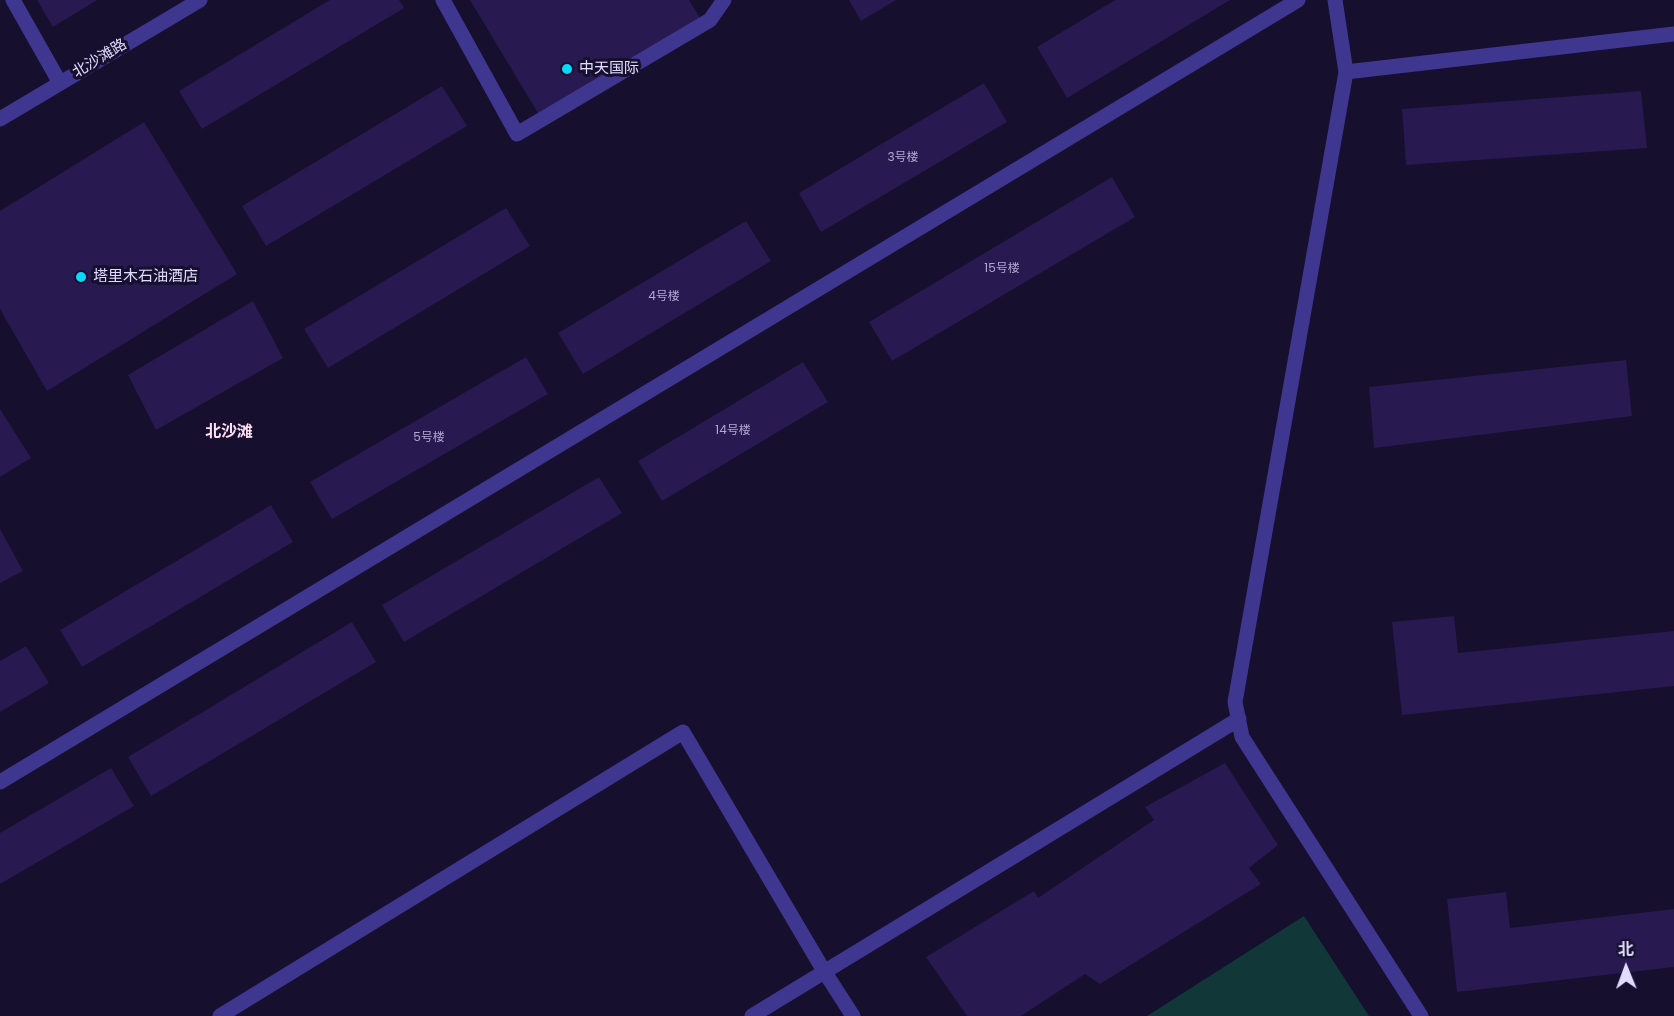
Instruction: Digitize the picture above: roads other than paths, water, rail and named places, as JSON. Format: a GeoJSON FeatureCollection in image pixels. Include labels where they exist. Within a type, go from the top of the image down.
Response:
{"type":"FeatureCollection","features":[{"type":"Feature","properties":{"kind":"street"},"geometry":{"type":"LineString","coordinates":[[13,0],[60,83]]}},
{"type":"Feature","properties":{"kind":"street","name":"北沙滩路"},"geometry":{"type":"LineString","coordinates":[[0,119],[200,0]]}},
{"type":"Feature","properties":{"kind":"street"},"geometry":{"type":"LineString","coordinates":[[443,0],[517,134],[710,20],[724,0]]}},
{"type":"Feature","properties":{"kind":"street"},"geometry":{"type":"LineString","coordinates":[[0,782],[1298,0]]}},
{"type":"Feature","properties":{"kind":"street"},"geometry":{"type":"LineString","coordinates":[[1335,0],[1346,72],[1235,702],[1242,737],[1421,1016]]}},
{"type":"Feature","properties":{"kind":"street"},"geometry":{"type":"LineString","coordinates":[[1346,72],[1674,34]]}},
{"type":"Feature","properties":{"kind":"street"},"geometry":{"type":"LineString","coordinates":[[752,1016],[1239,719]]}},
{"type":"Feature","properties":{"kind":"street"},"geometry":{"type":"LineString","coordinates":[[220,1016],[683,732],[853,1016]]}},
{"type":"Feature","properties":{"kind":"place","name":"中天国际"},"geometry":{"type":"Point","coordinates":[567,69]}},
{"type":"Feature","properties":{"kind":"place","name":"塔里木石油酒店"},"geometry":{"type":"Point","coordinates":[81,277]}},
{"type":"Feature","properties":{"kind":"district","name":"北沙滩"},"geometry":{"type":"Point","coordinates":[229,433]}}]}
